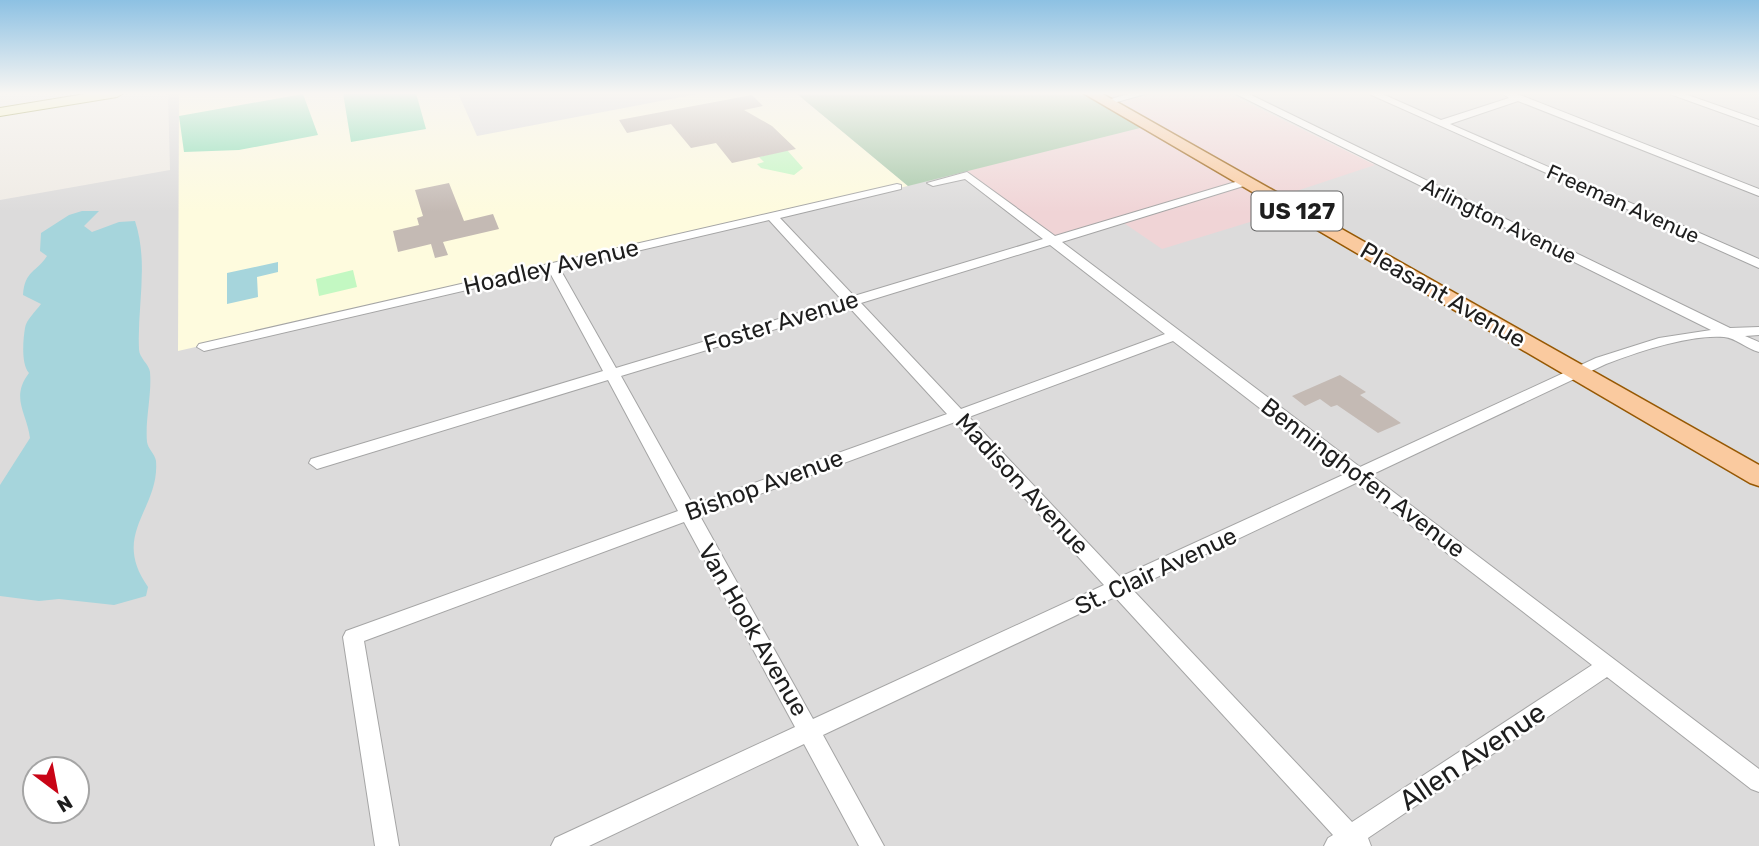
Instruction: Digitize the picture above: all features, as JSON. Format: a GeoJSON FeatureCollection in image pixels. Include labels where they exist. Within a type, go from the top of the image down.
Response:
{"type":"FeatureCollection","features":[{"type":"Feature","properties":{"kind":"main road","name":"Pleasant Avenue"},"geometry":{"type":"LineString","coordinates":[[1159,132],[1759,477]]}},
{"type":"Feature","properties":{"kind":"street","name":"Arlington Avenue"},"geometry":{"type":"LineString","coordinates":[[1319,132],[1759,348]]}},
{"type":"Feature","properties":{"kind":"street","name":"Freeman Avenue"},"geometry":{"type":"LineString","coordinates":[[1462,132],[1759,264]]}},
{"type":"Feature","properties":{"kind":"street"},"geometry":{"type":"LineString","coordinates":[[1605,132],[1759,193]]}},
{"type":"Feature","properties":{"kind":"street","name":"Benninghofen Avenue"},"geometry":{"type":"LineString","coordinates":[[933,183],[967,175],[1759,782]]}},
{"type":"Feature","properties":{"kind":"street","name":"Foster Avenue"},"geometry":{"type":"LineString","coordinates":[[317,463],[1246,182]]}},
{"type":"Feature","properties":{"kind":"street","name":"Hoadley Avenue"},"geometry":{"type":"LineString","coordinates":[[204,347],[897,187]]}},
{"type":"Feature","properties":{"kind":"street","name":"Madison Avenue"},"geometry":{"type":"LineString","coordinates":[[771,215],[853,300],[1348,843]]}},
{"type":"Feature","properties":{"kind":"street","name":"Van Hook Avenue"},"geometry":{"type":"LineString","coordinates":[[553,267],[872,846]]}},
{"type":"Feature","properties":{"kind":"street","name":"St. Clair Avenue"},"geometry":{"type":"LineString","coordinates":[[564,846],[1612,356],[1651,343],[1726,332],[1759,331]]}},
{"type":"Feature","properties":{"kind":"street","name":"Bishop Avenue"},"geometry":{"type":"LineString","coordinates":[[387,846],[353,637],[686,512],[958,416],[1176,335]]}},
{"type":"Feature","properties":{"kind":"street","name":"Allen Avenue"},"geometry":{"type":"LineString","coordinates":[[1348,843],[1608,666]]}},
{"type":"Feature","properties":{"kind":"shaded area"},"geometry":{"type":"Polygon","coordinates":[[[169,132],[1122,132],[965,171],[1118,219],[1284,210],[1265,201],[1374,164],[1309,132],[1759,132],[1759,846],[0,846],[0,200],[170,170],[169,132]]]}},
{"type":"Feature","properties":{"kind":"shaded area"},"geometry":{"type":"Polygon","coordinates":[[[179,132],[475,132],[477,136],[496,132],[844,132],[908,186],[178,351],[179,132]]]}},
{"type":"Feature","properties":{"kind":"shaded area"},"geometry":{"type":"Polygon","coordinates":[[[1119,132],[1309,132],[1375,165],[1266,201],[1286,211],[1162,249],[1118,219],[1055,238],[964,170],[1119,132]]]}},
{"type":"Feature","properties":{"kind":"green space"},"geometry":{"type":"Polygon","coordinates":[[[181,132],[317,132],[318,135],[239,150],[184,152],[181,132]]]}},
{"type":"Feature","properties":{"kind":"green space"},"geometry":{"type":"Polygon","coordinates":[[[349,132],[406,132],[351,142],[349,132]]]}},
{"type":"Feature","properties":{"kind":"green space"},"geometry":{"type":"Polygon","coordinates":[[[844,132],[1122,132],[908,186],[844,132]]]}},
{"type":"Feature","properties":{"kind":"green space"},"geometry":{"type":"Polygon","coordinates":[[[787,150],[803,168],[794,175],[761,168],[757,164],[764,162],[759,157],[787,150]]]}},
{"type":"Feature","properties":{"kind":"green space"},"geometry":{"type":"Polygon","coordinates":[[[353,270],[357,287],[319,296],[316,279],[353,270]]]}},
{"type":"Feature","properties":{"kind":"water"},"geometry":{"type":"Polygon","coordinates":[[[82,211],[99,211],[84,226],[92,232],[119,222],[135,221],[141,253],[139,349],[150,372],[147,442],[156,461],[155,478],[139,522],[134,551],[138,568],[148,587],[146,596],[114,605],[0,596],[0,485],[30,438],[20,398],[23,382],[29,373],[24,358],[24,339],[27,322],[41,304],[23,295],[24,287],[29,276],[47,256],[40,251],[41,233],[69,215],[82,211]]]}},
{"type":"Feature","properties":{"kind":"water"},"geometry":{"type":"Polygon","coordinates":[[[278,262],[278,272],[257,277],[258,297],[227,304],[227,273],[278,262]]]}},
{"type":"Feature","properties":{"kind":"building"},"geometry":{"type":"Polygon","coordinates":[[[678,132],[779,132],[796,149],[732,163],[716,143],[691,148],[678,132]]]}},
{"type":"Feature","properties":{"kind":"building"},"geometry":{"type":"Polygon","coordinates":[[[449,183],[464,221],[493,214],[499,229],[443,242],[448,255],[435,258],[431,244],[398,252],[393,231],[419,225],[417,218],[423,216],[415,190],[449,183]]]}},
{"type":"Feature","properties":{"kind":"building"},"geometry":{"type":"Polygon","coordinates":[[[1340,375],[1366,392],[1360,395],[1401,423],[1378,433],[1337,405],[1331,407],[1320,399],[1305,406],[1292,396],[1340,375]]]}}]}
